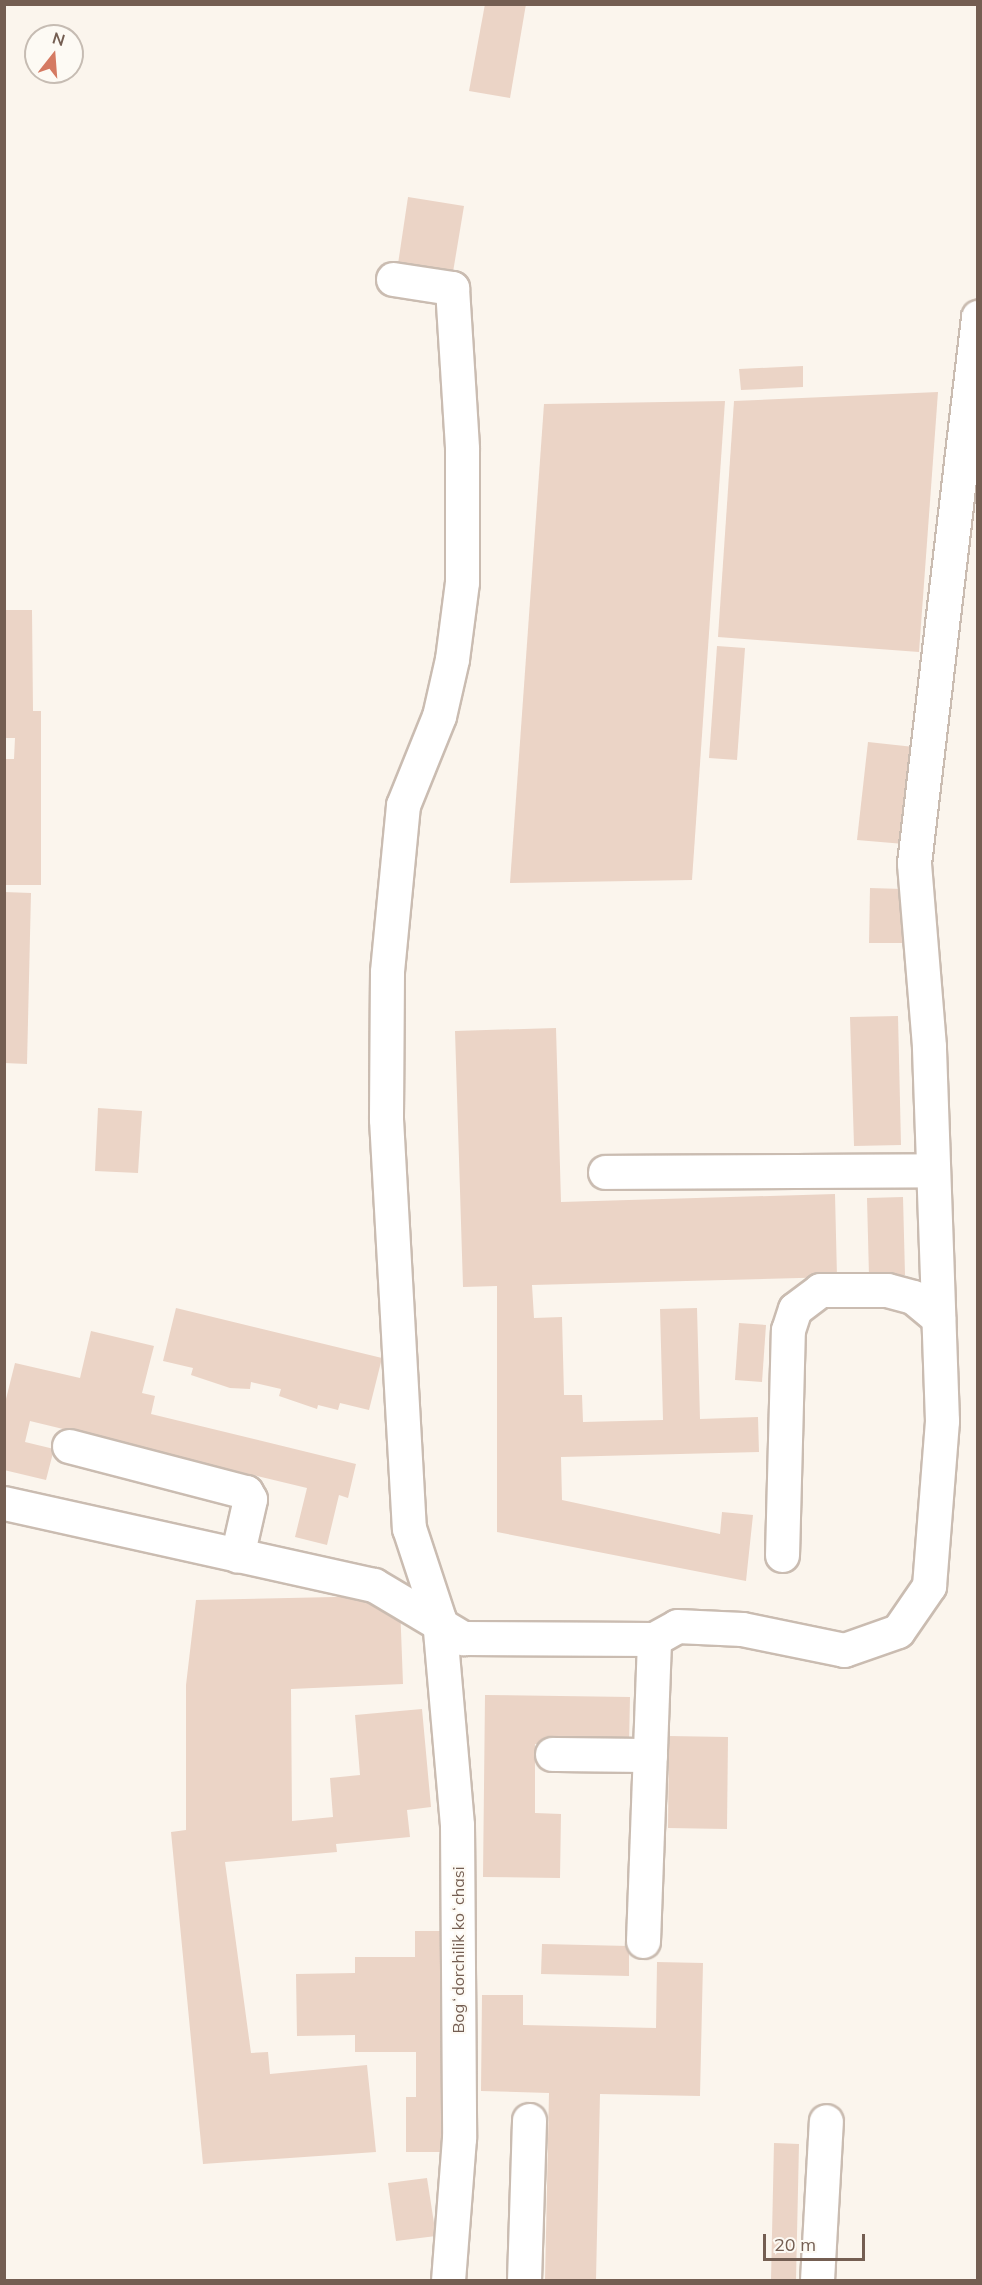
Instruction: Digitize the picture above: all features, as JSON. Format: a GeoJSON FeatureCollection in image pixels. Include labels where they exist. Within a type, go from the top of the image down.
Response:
{"type":"FeatureCollection","features":[{"type":"Feature","properties":{"kind":"lane","name":"Bogʻdorchilik koʻchasi"},"geometry":{"type":"LineString","coordinates":[[393,279],[452,288],[462,449],[462,582],[452,659],[440,716],[403,805],[387,972],[386,1119],[409,1528],[439,1619],[457,1825],[459,2138],[448,2280]]}},
{"type":"Feature","properties":{"kind":"lane"},"geometry":{"type":"LineString","coordinates":[[4,1503],[237,1557],[374,1585],[439,1619],[464,1638],[654,1639],[677,1626],[742,1629],[844,1650],[898,1631],[929,1586],[942,1421],[933,1170],[914,863],[978,317]]}},
{"type":"Feature","properties":{"kind":"lane"},"geometry":{"type":"LineString","coordinates":[[605,1172],[933,1170]]}},
{"type":"Feature","properties":{"kind":"lane"},"geometry":{"type":"LineString","coordinates":[[782,1555],[788,1330],[795,1309],[820,1290],[887,1290],[912,1297],[938,1318]]}},
{"type":"Feature","properties":{"kind":"lane"},"geometry":{"type":"LineString","coordinates":[[69,1446],[246,1492],[250,1499],[237,1557]]}},
{"type":"Feature","properties":{"kind":"lane"},"geometry":{"type":"LineString","coordinates":[[643,1941],[654,1639]]}},
{"type":"Feature","properties":{"kind":"lane"},"geometry":{"type":"LineString","coordinates":[[552,1754],[650,1755]]}},
{"type":"Feature","properties":{"kind":"lane"},"geometry":{"type":"LineString","coordinates":[[524,2280],[529,2120]]}},
{"type":"Feature","properties":{"kind":"lane"},"geometry":{"type":"LineString","coordinates":[[817,2280],[825,2121]]}},
{"type":"Feature","properties":{"kind":"building"},"geometry":{"type":"Polygon","coordinates":[[[485,4],[526,4],[510,98],[469,91],[485,4]]]}},
{"type":"Feature","properties":{"kind":"building"},"geometry":{"type":"Polygon","coordinates":[[[408,197],[464,206],[453,272],[398,264],[408,197]]]}},
{"type":"Feature","properties":{"kind":"building"},"geometry":{"type":"Polygon","coordinates":[[[803,366],[803,387],[741,390],[739,369],[803,366]]]}},
{"type":"Feature","properties":{"kind":"building"},"geometry":{"type":"Polygon","coordinates":[[[938,392],[919,652],[718,637],[734,401],[938,392]]]}},
{"type":"Feature","properties":{"kind":"building"},"geometry":{"type":"Polygon","coordinates":[[[725,401],[692,880],[510,883],[544,404],[725,401]]]}},
{"type":"Feature","properties":{"kind":"building"},"geometry":{"type":"Polygon","coordinates":[[[4,610],[32,610],[33,711],[41,711],[41,885],[4,885],[4,759],[14,759],[15,738],[4,738],[4,610]]]}},
{"type":"Feature","properties":{"kind":"building"},"geometry":{"type":"Polygon","coordinates":[[[717,646],[745,648],[737,760],[709,758],[717,646]]]}},
{"type":"Feature","properties":{"kind":"building"},"geometry":{"type":"Polygon","coordinates":[[[868,742],[914,747],[904,844],[857,840],[868,742]]]}},
{"type":"Feature","properties":{"kind":"building"},"geometry":{"type":"Polygon","coordinates":[[[870,888],[903,889],[902,943],[869,943],[870,888]]]}},
{"type":"Feature","properties":{"kind":"building"},"geometry":{"type":"Polygon","coordinates":[[[4,892],[31,893],[27,1064],[4,1063],[4,892]]]}},
{"type":"Feature","properties":{"kind":"building"},"geometry":{"type":"Polygon","coordinates":[[[898,1016],[901,1145],[854,1146],[850,1017],[898,1016]]]}},
{"type":"Feature","properties":{"kind":"building"},"geometry":{"type":"Polygon","coordinates":[[[556,1028],[561,1202],[835,1194],[837,1277],[532,1285],[534,1318],[562,1317],[564,1395],[582,1395],[583,1422],[663,1420],[660,1309],[697,1308],[700,1419],[758,1417],[759,1452],[561,1457],[562,1500],[720,1534],[722,1512],[753,1515],[746,1581],[497,1532],[497,1286],[463,1287],[455,1031],[556,1028]]]}},
{"type":"Feature","properties":{"kind":"building"},"geometry":{"type":"Polygon","coordinates":[[[98,1108],[142,1111],[138,1173],[95,1171],[98,1108]]]}},
{"type":"Feature","properties":{"kind":"building"},"geometry":{"type":"Polygon","coordinates":[[[903,1197],[905,1275],[869,1276],[867,1198],[903,1197]]]}},
{"type":"Feature","properties":{"kind":"building"},"geometry":{"type":"Polygon","coordinates":[[[176,1308],[382,1358],[369,1410],[340,1403],[338,1410],[318,1405],[317,1409],[279,1396],[281,1389],[251,1382],[250,1389],[230,1388],[191,1375],[193,1368],[163,1361],[176,1308]]]}},
{"type":"Feature","properties":{"kind":"building"},"geometry":{"type":"Polygon","coordinates":[[[739,1323],[766,1325],[762,1382],[735,1380],[739,1323]]]}},
{"type":"Feature","properties":{"kind":"building"},"geometry":{"type":"Polygon","coordinates":[[[91,1331],[154,1346],[142,1393],[155,1396],[151,1414],[356,1464],[348,1498],[339,1495],[327,1545],[295,1537],[307,1488],[30,1421],[25,1442],[54,1449],[46,1480],[4,1470],[4,1407],[15,1363],[80,1378],[91,1331]]]}},
{"type":"Feature","properties":{"kind":"building"},"geometry":{"type":"Polygon","coordinates":[[[381,1596],[400,1604],[403,1684],[291,1689],[292,1821],[333,1817],[330,1778],[360,1775],[355,1715],[422,1709],[431,1807],[407,1810],[410,1837],[336,1844],[337,1852],[225,1862],[251,2053],[268,2052],[270,2074],[367,2065],[376,2152],[203,2164],[171,1832],[186,1830],[186,1685],[196,1600],[381,1596]]]}},
{"type":"Feature","properties":{"kind":"building"},"geometry":{"type":"Polygon","coordinates":[[[485,1695],[630,1697],[629,1745],[535,1744],[535,1813],[561,1814],[560,1878],[483,1877],[485,1695]]]}},
{"type":"Feature","properties":{"kind":"building"},"geometry":{"type":"Polygon","coordinates":[[[669,1736],[728,1737],[727,1829],[668,1828],[669,1736]]]}},
{"type":"Feature","properties":{"kind":"building"},"geometry":{"type":"Polygon","coordinates":[[[415,1931],[444,1931],[445,2152],[406,2152],[406,2097],[416,2097],[416,2052],[355,2052],[355,2035],[297,2036],[296,1974],[355,1973],[355,1957],[415,1957],[415,1931]]]}},
{"type":"Feature","properties":{"kind":"building"},"geometry":{"type":"Polygon","coordinates":[[[542,1944],[629,1946],[629,1976],[541,1974],[542,1944]]]}},
{"type":"Feature","properties":{"kind":"building"},"geometry":{"type":"Polygon","coordinates":[[[657,1962],[703,1963],[700,2096],[600,2094],[596,2280],[545,2280],[549,2093],[481,2091],[482,1995],[523,1995],[523,2025],[656,2028],[657,1962]]]}},
{"type":"Feature","properties":{"kind":"building"},"geometry":{"type":"Polygon","coordinates":[[[774,2143],[799,2144],[796,2280],[771,2280],[774,2143]]]}},
{"type":"Feature","properties":{"kind":"building"},"geometry":{"type":"Polygon","coordinates":[[[427,2178],[436,2236],[396,2241],[388,2183],[427,2178]]]}}]}
